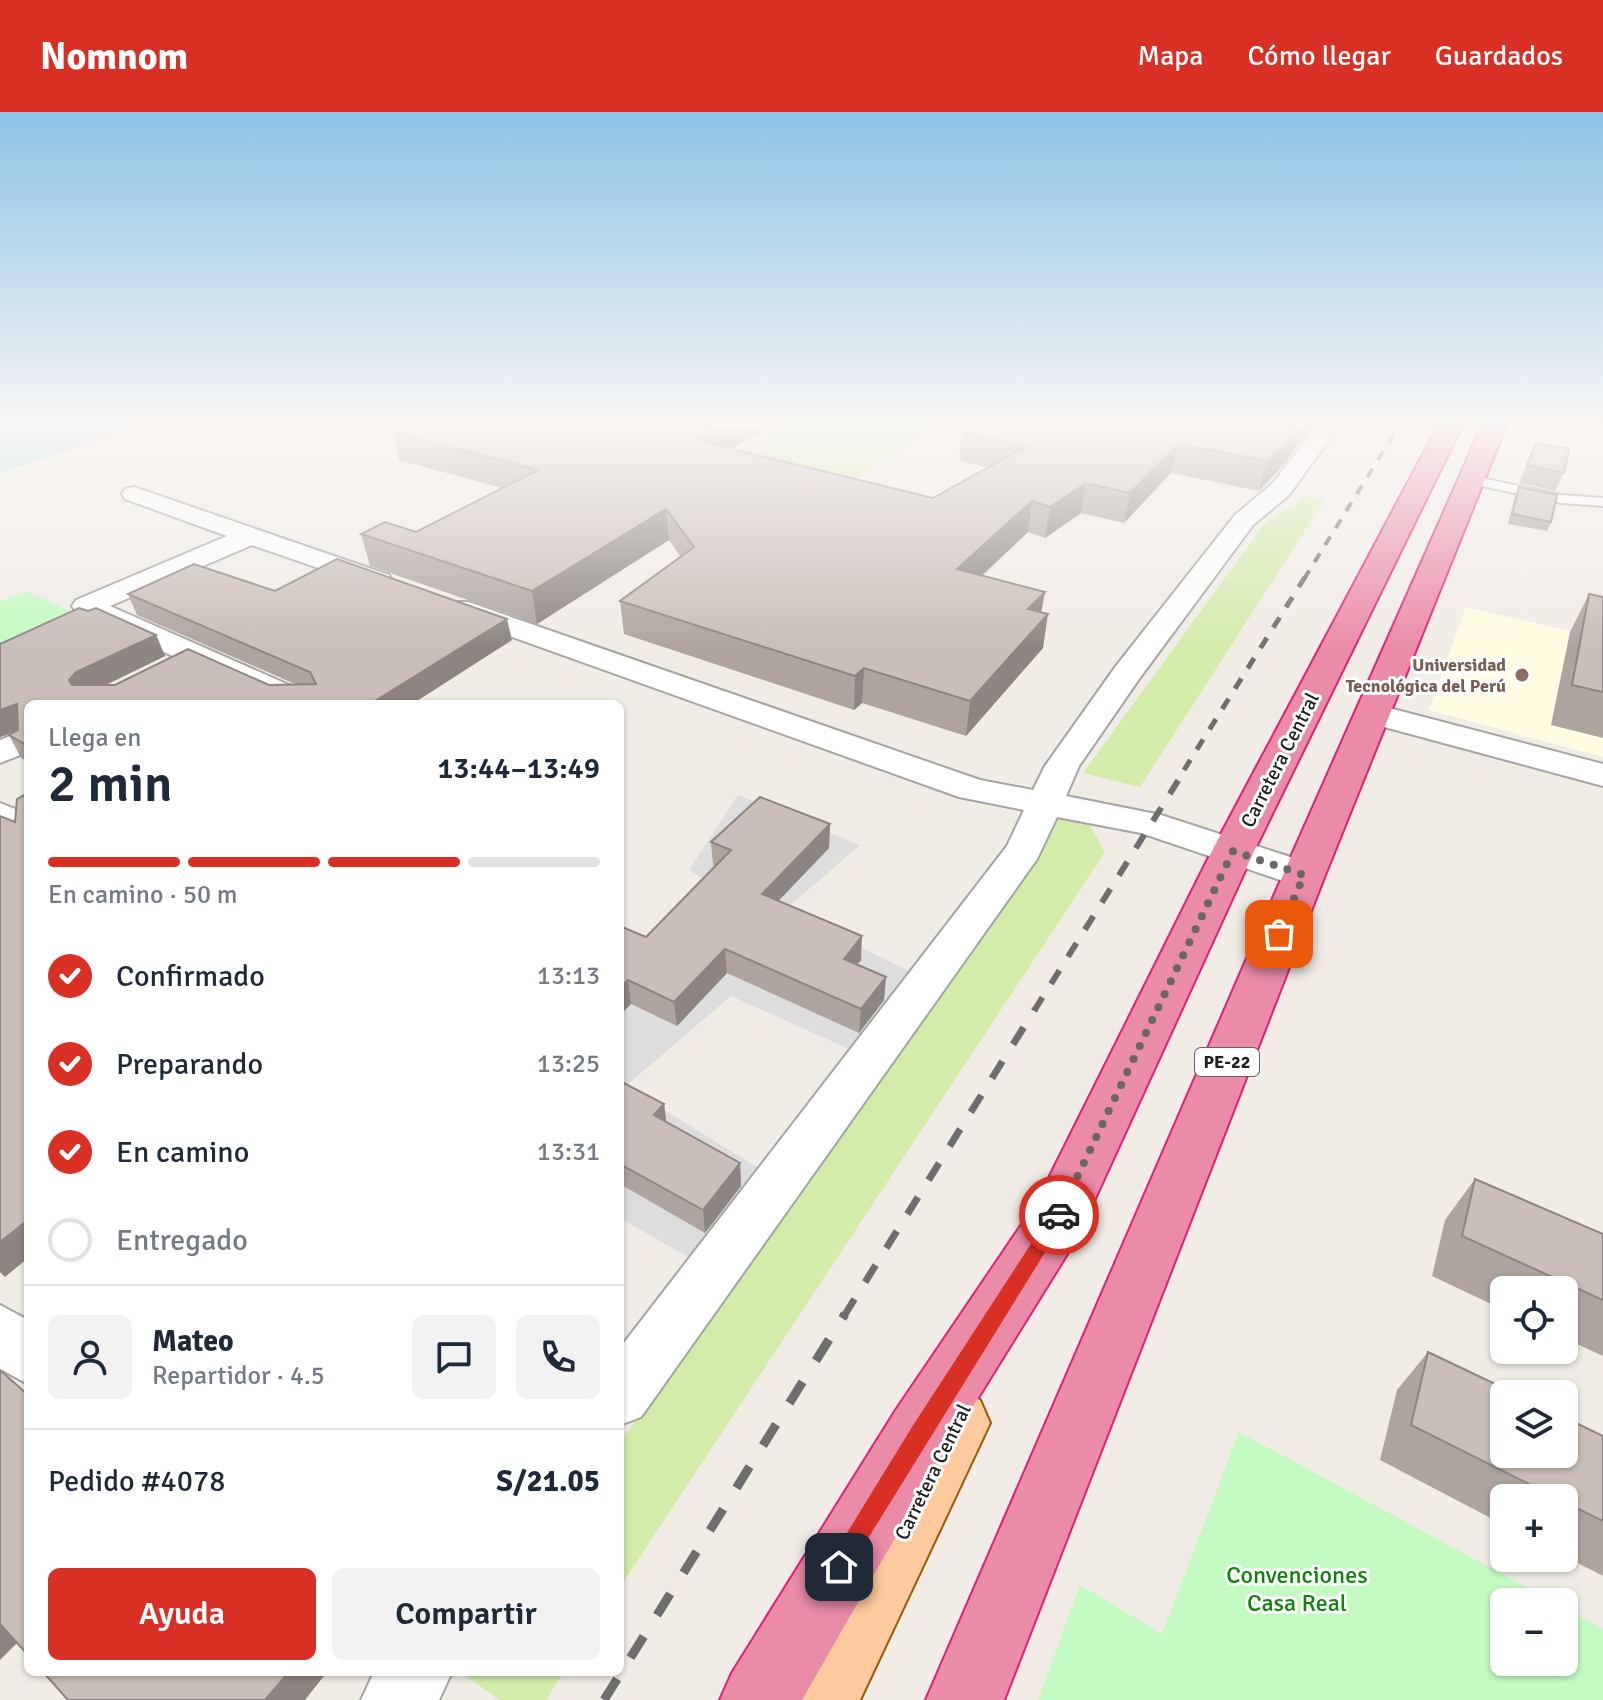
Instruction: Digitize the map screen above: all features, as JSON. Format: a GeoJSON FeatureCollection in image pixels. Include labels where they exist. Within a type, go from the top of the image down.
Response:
{"type":"FeatureCollection","features":[{"type":"Feature","properties":{"kind":"highway","name":"Carretera Central"},"geometry":{"type":"LineString","coordinates":[[1057,1220],[1233,851],[1444,500]]}},
{"type":"Feature","properties":{"kind":"highway","name":"Carretera Central"},"geometry":{"type":"LineString","coordinates":[[965,1700],[1304,875],[1374,714],[1448,500]]}},
{"type":"Feature","properties":{"kind":"highway","name":"PE-22"},"geometry":{"type":"LineString","coordinates":[[759,1700],[919,1433],[1057,1220]]}},
{"type":"Feature","properties":{"kind":"main road","name":"Carretera Central"},"geometry":{"type":"LineString","coordinates":[[820,1700],[1057,1220]]}},
{"type":"Feature","properties":{"kind":"street"},"geometry":{"type":"LineString","coordinates":[[150,500],[247,537],[972,789],[1148,823],[1304,875]]}},
{"type":"Feature","properties":{"kind":"street"},"geometry":{"type":"LineString","coordinates":[[624,1391],[1015,863],[1048,803],[1062,766],[1127,673],[1244,520],[1273,500]]}},
{"type":"Feature","properties":{"kind":"street"},"geometry":{"type":"LineString","coordinates":[[247,537],[86,606],[296,700]]}},
{"type":"Feature","properties":{"kind":"street"},"geometry":{"type":"LineString","coordinates":[[155,676],[197,655]]}},
{"type":"Feature","properties":{"kind":"street"},"geometry":{"type":"LineString","coordinates":[[1374,714],[1603,775]]}},
{"type":"Feature","properties":{"kind":"street"},"geometry":{"type":"LineString","coordinates":[[0,753],[24,741]]}},
{"type":"Feature","properties":{"kind":"street"},"geometry":{"type":"LineString","coordinates":[[0,814],[24,828]]}},
{"type":"Feature","properties":{"kind":"street"},"geometry":{"type":"LineString","coordinates":[[24,1313],[0,1332],[24,1353]]}},
{"type":"Feature","properties":{"kind":"lane"},"geometry":{"type":"LineString","coordinates":[[1576,500],[1603,502]]}},
{"type":"Feature","properties":{"kind":"shaded area","name":"Universidad Tecnológica del Perú"},"geometry":{"type":"Polygon","coordinates":[[[1466,607],[1603,639],[1603,757],[1429,710],[1466,607]]]}},
{"type":"Feature","properties":{"kind":"shaded area"},"geometry":{"type":"Polygon","coordinates":[[[738,795],[860,845],[785,910],[911,972],[862,1055],[731,996],[626,1086],[773,1177],[702,1265],[624,1220],[624,930],[654,941],[710,882],[689,870],[738,795]]]}},
{"type":"Feature","properties":{"kind":"green space"},"geometry":{"type":"Polygon","coordinates":[[[1299,500],[1324,501],[1140,787],[1083,773],[1265,523],[1299,500]]]}},
{"type":"Feature","properties":{"kind":"green space"},"geometry":{"type":"Polygon","coordinates":[[[27,591],[90,621],[0,662],[0,601],[27,591]]]}},
{"type":"Feature","properties":{"kind":"green space"},"geometry":{"type":"Polygon","coordinates":[[[1059,814],[1084,815],[1105,852],[624,1581],[624,1437],[1059,814]]]}},
{"type":"Feature","properties":{"kind":"green space","name":"Convenciones Casa Real"},"geometry":{"type":"Polygon","coordinates":[[[1239,1432],[1490,1567],[1490,1572],[1498,1572],[1528,1588],[1490,1588],[1490,1676],[1578,1676],[1578,1616],[1603,1629],[1603,1700],[1038,1700],[1080,1585],[1162,1634],[1239,1432]]]}},
{"type":"Feature","properties":{"kind":"green space"},"geometry":{"type":"Polygon","coordinates":[[[466,1676],[561,1676],[546,1700],[500,1700],[466,1676]]]}},
{"type":"Feature","properties":{"kind":"building"},"geometry":{"type":"Polygon","coordinates":[[[479,500],[1060,500],[1050,507],[1032,501],[957,569],[1045,592],[1028,609],[1048,614],[970,701],[864,668],[855,676],[620,601],[694,547],[666,509],[532,591],[361,534],[385,522],[416,532],[479,500]]]}},
{"type":"Feature","properties":{"kind":"building"},"geometry":{"type":"Polygon","coordinates":[[[1516,500],[1556,500],[1551,522],[1512,514],[1516,500]]]}},
{"type":"Feature","properties":{"kind":"building"},"geometry":{"type":"Polygon","coordinates":[[[337,559],[507,619],[376,700],[24,700],[24,744],[9,735],[18,730],[17,704],[0,710],[0,644],[79,608],[88,611],[96,608],[156,635],[76,672],[69,680],[72,685],[115,685],[188,649],[269,685],[316,684],[310,672],[128,594],[194,564],[275,591],[337,559]]]}},
{"type":"Feature","properties":{"kind":"building"},"geometry":{"type":"Polygon","coordinates":[[[1589,594],[1603,597],[1603,692],[1572,685],[1589,594]]]}},
{"type":"Feature","properties":{"kind":"building"},"geometry":{"type":"Polygon","coordinates":[[[24,795],[24,1223],[0,1242],[0,816],[15,822],[17,799],[24,795]]]}},
{"type":"Feature","properties":{"kind":"building"},"geometry":{"type":"Polygon","coordinates":[[[760,797],[830,824],[762,894],[862,936],[844,959],[886,977],[861,1009],[725,949],[674,1002],[628,980],[624,984],[624,928],[646,937],[731,850],[711,842],[760,797]]]}},
{"type":"Feature","properties":{"kind":"building"},"geometry":{"type":"Polygon","coordinates":[[[624,1083],[664,1104],[654,1115],[740,1163],[703,1210],[624,1166],[624,1083]]]}},
{"type":"Feature","properties":{"kind":"building"},"geometry":{"type":"Polygon","coordinates":[[[1475,1179],[1603,1234],[1603,1300],[1578,1289],[1578,1276],[1550,1276],[1462,1236],[1475,1179]]]}},
{"type":"Feature","properties":{"kind":"building"},"geometry":{"type":"Polygon","coordinates":[[[1428,1352],[1490,1382],[1490,1464],[1411,1425],[1428,1352]]]}},
{"type":"Feature","properties":{"kind":"building"},"geometry":{"type":"Polygon","coordinates":[[[0,1370],[24,1391],[24,1651],[0,1624],[0,1370]]]}},
{"type":"Feature","properties":{"kind":"building"},"geometry":{"type":"Polygon","coordinates":[[[1578,1424],[1603,1436],[1603,1521],[1578,1509],[1578,1484],[1529,1484],[1497,1468],[1578,1468],[1578,1424]]]}},
{"type":"Feature","properties":{"kind":"building"},"geometry":{"type":"Polygon","coordinates":[[[47,1676],[286,1676],[265,1700],[68,1700],[47,1676]]]}},
{"type":"Feature","properties":{"kind":"railway"},"geometry":{"type":"LineString","coordinates":[[1304,579],[1353,500]]}},
{"type":"Feature","properties":{"kind":"railway"},"geometry":{"type":"LineString","coordinates":[[1184,770],[1305,577]]}},
{"type":"Feature","properties":{"kind":"railway"},"geometry":{"type":"LineString","coordinates":[[1034,1011],[1186,768]]}},
{"type":"Feature","properties":{"kind":"railway"},"geometry":{"type":"LineString","coordinates":[[844,1316],[1035,1009]]}},
{"type":"Feature","properties":{"kind":"railway"},"geometry":{"type":"LineString","coordinates":[[624,1668],[845,1314]]}},
{"type":"Feature","properties":{"kind":"railway"},"geometry":{"type":"LineString","coordinates":[[604,1700],[619,1676]]}},
{"type":"Feature","properties":{"kind":"way so far"},"geometry":{"type":"LineString","coordinates":[[1059,1215],[1233,851],[1304,875],[1279,934]]}},
{"type":"Feature","properties":{"kind":"place","name":"Universidad Tecnológica del Perú"},"geometry":{"type":"Point","coordinates":[1522,675]}},
{"type":"Feature","properties":{"kind":"route"},"geometry":{"type":"LineString","coordinates":[[839,1567],[919,1433],[1059,1215]]}}]}
